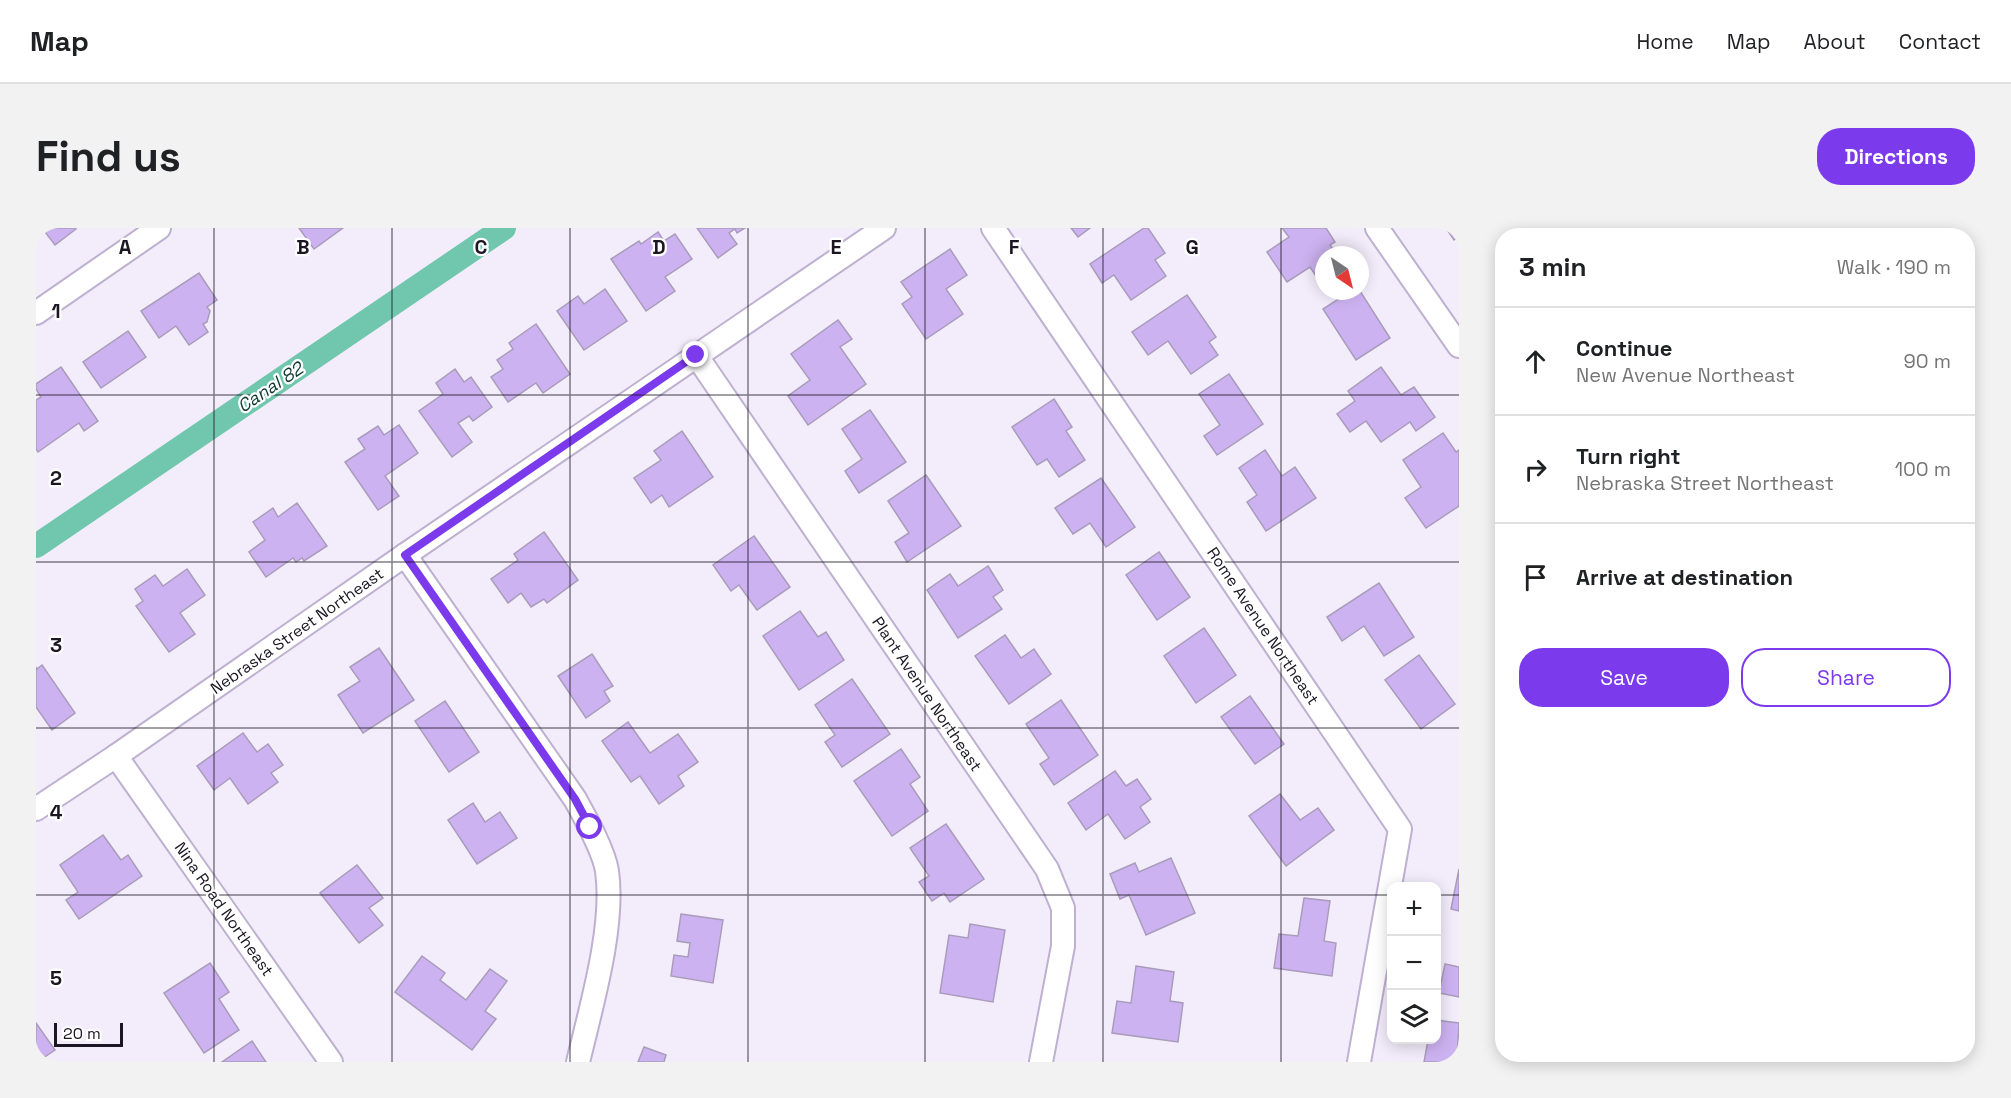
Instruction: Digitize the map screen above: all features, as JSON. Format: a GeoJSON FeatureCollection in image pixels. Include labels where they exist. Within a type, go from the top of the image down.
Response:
{"type":"FeatureCollection","features":[{"type":"Feature","properties":{"kind":"street"},"geometry":{"type":"LineString","coordinates":[[36,313],[159,228]]}},
{"type":"Feature","properties":{"kind":"street","name":"Nebraska Street Northeast"},"geometry":{"type":"LineString","coordinates":[[36,809],[884,228]]}},
{"type":"Feature","properties":{"kind":"street","name":"Rome Avenue Northeast"},"geometry":{"type":"LineString","coordinates":[[993,228],[1400,829],[1359,1062]]}},
{"type":"Feature","properties":{"kind":"street"},"geometry":{"type":"LineString","coordinates":[[1377,228],[1459,346]]}},
{"type":"Feature","properties":{"kind":"street","name":"Plant Avenue Northeast"},"geometry":{"type":"LineString","coordinates":[[696,355],[1047,869],[1063,908],[1063,946],[1041,1062]]}},
{"type":"Feature","properties":{"kind":"street"},"geometry":{"type":"LineString","coordinates":[[405,555],[575,799],[590,827],[607,869],[606,922],[600,964],[578,1062]]}},
{"type":"Feature","properties":{"kind":"street","name":"Nina Road Northeast"},"geometry":{"type":"LineString","coordinates":[[116,756],[331,1062]]}},
{"type":"Feature","properties":{"kind":"building"},"geometry":{"type":"Polygon","coordinates":[[[42,228],[75,228],[76,229],[55,245],[42,228]]]}},
{"type":"Feature","properties":{"kind":"building"},"geometry":{"type":"Polygon","coordinates":[[[299,228],[343,228],[314,249],[299,228]]]}},
{"type":"Feature","properties":{"kind":"building"},"geometry":{"type":"Polygon","coordinates":[[[697,228],[745,228],[737,233],[735,229],[729,233],[737,244],[718,258],[697,228]]]}},
{"type":"Feature","properties":{"kind":"building"},"geometry":{"type":"Polygon","coordinates":[[[1071,228],[1090,228],[1078,237],[1071,228]]]}},
{"type":"Feature","properties":{"kind":"building"},"geometry":{"type":"Polygon","coordinates":[[[1144,228],[1148,228],[1165,253],[1155,260],[1166,276],[1131,300],[1114,275],[1102,283],[1090,264],[1144,228]]]}},
{"type":"Feature","properties":{"kind":"building"},"geometry":{"type":"Polygon","coordinates":[[[1282,228],[1326,228],[1335,242],[1331,246],[1315,246],[1315,274],[1310,267],[1287,282],[1267,252],[1289,237],[1282,228]]]}},
{"type":"Feature","properties":{"kind":"building"},"geometry":{"type":"Polygon","coordinates":[[[1446,228],[1459,228],[1459,236],[1454,240],[1446,228]]]}},
{"type":"Feature","properties":{"kind":"building"},"geometry":{"type":"Polygon","coordinates":[[[658,232],[664,241],[675,234],[692,259],[665,277],[675,291],[646,311],[611,259],[639,241],[641,244],[658,232]]]}},
{"type":"Feature","properties":{"kind":"building"},"geometry":{"type":"Polygon","coordinates":[[[950,249],[967,275],[946,289],[963,314],[926,339],[902,304],[912,297],[901,282],[950,249]]]}},
{"type":"Feature","properties":{"kind":"building"},"geometry":{"type":"Polygon","coordinates":[[[199,273],[217,300],[207,307],[210,311],[207,322],[203,324],[208,332],[189,345],[176,326],[159,338],[141,311],[199,273]]]}},
{"type":"Feature","properties":{"kind":"building"},"geometry":{"type":"Polygon","coordinates":[[[605,289],[627,321],[584,350],[557,311],[578,296],[584,304],[605,289]]]}},
{"type":"Feature","properties":{"kind":"building"},"geometry":{"type":"Polygon","coordinates":[[[1187,295],[1216,337],[1209,342],[1218,355],[1191,374],[1168,341],[1148,355],[1132,332],[1187,295]]]}},
{"type":"Feature","properties":{"kind":"building"},"geometry":{"type":"Polygon","coordinates":[[[1337,300],[1366,300],[1390,338],[1356,360],[1323,309],[1337,300]]]}},
{"type":"Feature","properties":{"kind":"building"},"geometry":{"type":"Polygon","coordinates":[[[838,320],[852,339],[840,347],[866,384],[808,425],[788,396],[810,380],[791,354],[838,320]]]}},
{"type":"Feature","properties":{"kind":"building"},"geometry":{"type":"Polygon","coordinates":[[[536,324],[570,374],[543,393],[536,383],[508,402],[491,377],[503,369],[497,360],[513,349],[509,343],[536,324]]]}},
{"type":"Feature","properties":{"kind":"building"},"geometry":{"type":"Polygon","coordinates":[[[128,331],[146,357],[101,388],[83,362],[128,331]]]}},
{"type":"Feature","properties":{"kind":"building"},"geometry":{"type":"Polygon","coordinates":[[[61,367],[98,421],[84,431],[79,423],[38,452],[36,449],[36,400],[41,397],[36,384],[61,367]]]}},
{"type":"Feature","properties":{"kind":"building"},"geometry":{"type":"Polygon","coordinates":[[[1381,367],[1401,395],[1414,387],[1435,417],[1416,431],[1410,422],[1381,442],[1366,421],[1350,432],[1337,414],[1355,401],[1348,391],[1381,367]]]}},
{"type":"Feature","properties":{"kind":"building"},"geometry":{"type":"Polygon","coordinates":[[[455,369],[464,382],[471,377],[492,407],[473,421],[469,416],[458,423],[472,442],[452,457],[419,411],[443,394],[436,383],[455,369]]]}},
{"type":"Feature","properties":{"kind":"building"},"geometry":{"type":"Polygon","coordinates":[[[1229,374],[1263,424],[1217,455],[1204,436],[1220,425],[1199,394],[1229,374]]]}},
{"type":"Feature","properties":{"kind":"building"},"geometry":{"type":"Polygon","coordinates":[[[1054,399],[1072,427],[1066,431],[1085,460],[1059,477],[1047,459],[1037,465],[1012,427],[1054,399]]]}},
{"type":"Feature","properties":{"kind":"building"},"geometry":{"type":"Polygon","coordinates":[[[870,410],[906,462],[859,493],[845,471],[862,459],[842,429],[870,410]]]}},
{"type":"Feature","properties":{"kind":"building"},"geometry":{"type":"Polygon","coordinates":[[[399,425],[418,453],[385,476],[399,496],[378,510],[345,462],[365,449],[358,439],[378,426],[384,435],[399,425]]]}},
{"type":"Feature","properties":{"kind":"building"},"geometry":{"type":"Polygon","coordinates":[[[682,431],[713,477],[669,507],[662,495],[651,503],[634,478],[661,460],[654,451],[682,431]]]}},
{"type":"Feature","properties":{"kind":"building"},"geometry":{"type":"Polygon","coordinates":[[[1443,433],[1456,452],[1459,450],[1459,506],[1426,528],[1405,498],[1421,487],[1403,460],[1443,433]]]}},
{"type":"Feature","properties":{"kind":"building"},"geometry":{"type":"Polygon","coordinates":[[[1265,450],[1282,476],[1295,467],[1316,498],[1266,531],[1247,502],[1257,495],[1239,468],[1265,450]]]}},
{"type":"Feature","properties":{"kind":"building"},"geometry":{"type":"Polygon","coordinates":[[[926,475],[961,526],[907,562],[895,542],[909,533],[888,501],[926,475]]]}},
{"type":"Feature","properties":{"kind":"building"},"geometry":{"type":"Polygon","coordinates":[[[1101,478],[1135,527],[1106,547],[1090,523],[1073,534],[1055,508],[1101,478]]]}},
{"type":"Feature","properties":{"kind":"building"},"geometry":{"type":"Polygon","coordinates":[[[297,503],[327,546],[304,561],[302,558],[296,562],[293,558],[266,577],[249,552],[265,540],[253,522],[273,508],[278,517],[297,503]]]}},
{"type":"Feature","properties":{"kind":"building"},"geometry":{"type":"Polygon","coordinates":[[[544,532],[578,580],[547,603],[544,599],[531,607],[521,593],[508,603],[491,579],[518,560],[514,554],[544,532]]]}},
{"type":"Feature","properties":{"kind":"building"},"geometry":{"type":"Polygon","coordinates":[[[754,536],[790,587],[757,610],[739,585],[731,591],[713,565],[754,536]]]}},
{"type":"Feature","properties":{"kind":"building"},"geometry":{"type":"Polygon","coordinates":[[[1159,552],[1190,597],[1157,620],[1126,575],[1159,552]]]}},
{"type":"Feature","properties":{"kind":"building"},"geometry":{"type":"Polygon","coordinates":[[[988,566],[1003,590],[993,597],[1002,609],[958,638],[927,590],[950,574],[958,586],[988,566]]]}},
{"type":"Feature","properties":{"kind":"building"},"geometry":{"type":"Polygon","coordinates":[[[187,569],[205,595],[180,613],[195,634],[169,652],[136,606],[143,601],[135,589],[155,575],[163,586],[187,569]]]}},
{"type":"Feature","properties":{"kind":"building"},"geometry":{"type":"Polygon","coordinates":[[[1379,583],[1414,637],[1384,656],[1364,626],[1342,641],[1327,617],[1379,583]]]}},
{"type":"Feature","properties":{"kind":"building"},"geometry":{"type":"Polygon","coordinates":[[[800,611],[818,637],[826,632],[844,660],[799,690],[763,636],[800,611]]]}},
{"type":"Feature","properties":{"kind":"building"},"geometry":{"type":"Polygon","coordinates":[[[1204,628],[1236,675],[1196,703],[1164,656],[1204,628]]]}},
{"type":"Feature","properties":{"kind":"building"},"geometry":{"type":"Polygon","coordinates":[[[1005,635],[1021,658],[1034,649],[1051,674],[1009,704],[975,656],[1005,635]]]}},
{"type":"Feature","properties":{"kind":"building"},"geometry":{"type":"Polygon","coordinates":[[[379,648],[414,700],[363,733],[338,695],[360,681],[350,667],[379,648]]]}},
{"type":"Feature","properties":{"kind":"building"},"geometry":{"type":"Polygon","coordinates":[[[592,654],[613,686],[604,691],[610,701],[586,718],[558,676],[592,654]]]}},
{"type":"Feature","properties":{"kind":"building"},"geometry":{"type":"Polygon","coordinates":[[[1419,655],[1455,704],[1421,729],[1385,680],[1419,655]]]}},
{"type":"Feature","properties":{"kind":"building"},"geometry":{"type":"Polygon","coordinates":[[[42,665],[75,713],[52,730],[36,707],[36,667],[37,669],[42,665]]]}},
{"type":"Feature","properties":{"kind":"building"},"geometry":{"type":"Polygon","coordinates":[[[852,679],[890,734],[842,767],[825,742],[835,735],[815,705],[852,679]]]}},
{"type":"Feature","properties":{"kind":"building"},"geometry":{"type":"Polygon","coordinates":[[[1250,696],[1284,744],[1255,764],[1221,717],[1250,696]]]}},
{"type":"Feature","properties":{"kind":"building"},"geometry":{"type":"Polygon","coordinates":[[[1061,700],[1098,755],[1054,785],[1040,764],[1049,758],[1026,724],[1061,700]]]}},
{"type":"Feature","properties":{"kind":"building"},"geometry":{"type":"Polygon","coordinates":[[[445,701],[479,752],[449,772],[415,721],[445,701]]]}},
{"type":"Feature","properties":{"kind":"building"},"geometry":{"type":"Polygon","coordinates":[[[628,722],[650,753],[678,734],[698,762],[678,776],[684,786],[659,804],[640,776],[631,782],[602,741],[628,722]]]}},
{"type":"Feature","properties":{"kind":"building"},"geometry":{"type":"Polygon","coordinates":[[[243,733],[257,752],[268,744],[283,765],[271,773],[278,782],[248,804],[230,778],[214,790],[197,766],[243,733]]]}},
{"type":"Feature","properties":{"kind":"building"},"geometry":{"type":"Polygon","coordinates":[[[901,749],[920,777],[910,784],[928,811],[892,836],[854,781],[901,749]]]}},
{"type":"Feature","properties":{"kind":"building"},"geometry":{"type":"Polygon","coordinates":[[[1115,771],[1126,786],[1137,779],[1151,799],[1140,807],[1150,822],[1125,839],[1108,814],[1086,830],[1068,803],[1115,771]]]}},
{"type":"Feature","properties":{"kind":"building"},"geometry":{"type":"Polygon","coordinates":[[[1280,794],[1300,820],[1318,808],[1334,830],[1286,866],[1249,816],[1280,794]]]}},
{"type":"Feature","properties":{"kind":"building"},"geometry":{"type":"Polygon","coordinates":[[[473,803],[485,822],[500,812],[517,838],[477,864],[448,820],[473,803]]]}},
{"type":"Feature","properties":{"kind":"building"},"geometry":{"type":"Polygon","coordinates":[[[946,824],[984,879],[950,902],[944,893],[932,901],[919,882],[929,876],[910,848],[946,824]]]}},
{"type":"Feature","properties":{"kind":"building"},"geometry":{"type":"Polygon","coordinates":[[[103,835],[121,860],[128,855],[142,876],[79,919],[66,900],[78,892],[60,865],[103,835]]]}},
{"type":"Feature","properties":{"kind":"building"},"geometry":{"type":"Polygon","coordinates":[[[1171,858],[1195,913],[1146,935],[1129,895],[1120,899],[1110,874],[1135,863],[1139,872],[1171,858]]]}},
{"type":"Feature","properties":{"kind":"building"},"geometry":{"type":"Polygon","coordinates":[[[357,865],[383,898],[369,908],[383,925],[359,943],[320,893],[357,865]]]}},
{"type":"Feature","properties":{"kind":"building"},"geometry":{"type":"Polygon","coordinates":[[[1459,869],[1459,911],[1451,909],[1459,869]]]}},
{"type":"Feature","properties":{"kind":"building"},"geometry":{"type":"Polygon","coordinates":[[[1304,898],[1330,901],[1324,941],[1336,943],[1332,976],[1274,968],[1279,934],[1298,936],[1304,898]]]}},
{"type":"Feature","properties":{"kind":"building"},"geometry":{"type":"Polygon","coordinates":[[[681,914],[723,920],[713,983],[671,976],[674,955],[688,957],[690,943],[677,941],[681,914]]]}},
{"type":"Feature","properties":{"kind":"building"},"geometry":{"type":"Polygon","coordinates":[[[970,924],[1005,930],[993,1002],[940,993],[949,935],[968,938],[970,924]]]}},
{"type":"Feature","properties":{"kind":"building"},"geometry":{"type":"Polygon","coordinates":[[[422,956],[445,973],[440,980],[466,1000],[490,969],[507,981],[485,1011],[496,1019],[472,1050],[395,992],[422,956]]]}},
{"type":"Feature","properties":{"kind":"building"},"geometry":{"type":"Polygon","coordinates":[[[210,963],[229,992],[219,999],[239,1030],[204,1053],[164,993],[210,963]]]}},
{"type":"Feature","properties":{"kind":"building"},"geometry":{"type":"Polygon","coordinates":[[[1445,964],[1459,967],[1459,997],[1441,993],[1445,964]]]}},
{"type":"Feature","properties":{"kind":"building"},"geometry":{"type":"Polygon","coordinates":[[[1136,966],[1174,972],[1170,1001],[1183,1003],[1178,1042],[1112,1033],[1117,1001],[1131,1003],[1136,966]]]}},
{"type":"Feature","properties":{"kind":"building"},"geometry":{"type":"Polygon","coordinates":[[[1441,1021],[1459,1023],[1457,1060],[1459,1062],[1424,1062],[1427,1044],[1441,1044],[1441,1021]]]}},
{"type":"Feature","properties":{"kind":"building"},"geometry":{"type":"Polygon","coordinates":[[[36,1023],[55,1050],[37,1062],[36,1062],[36,1023]]]}},
{"type":"Feature","properties":{"kind":"building"},"geometry":{"type":"Polygon","coordinates":[[[252,1041],[266,1062],[222,1062],[252,1041]]]}},
{"type":"Feature","properties":{"kind":"building"},"geometry":{"type":"Polygon","coordinates":[[[644,1047],[666,1055],[664,1062],[638,1062],[644,1047]]]}},
{"type":"Feature","properties":{"kind":"waterway","name":"Canal 82"},"geometry":{"type":"LineString","coordinates":[[36,546],[504,228]]}},
{"type":"Feature","properties":{"kind":"route"},"geometry":{"type":"LineString","coordinates":[[590,827],[575,799],[405,555],[696,355]]}}]}
